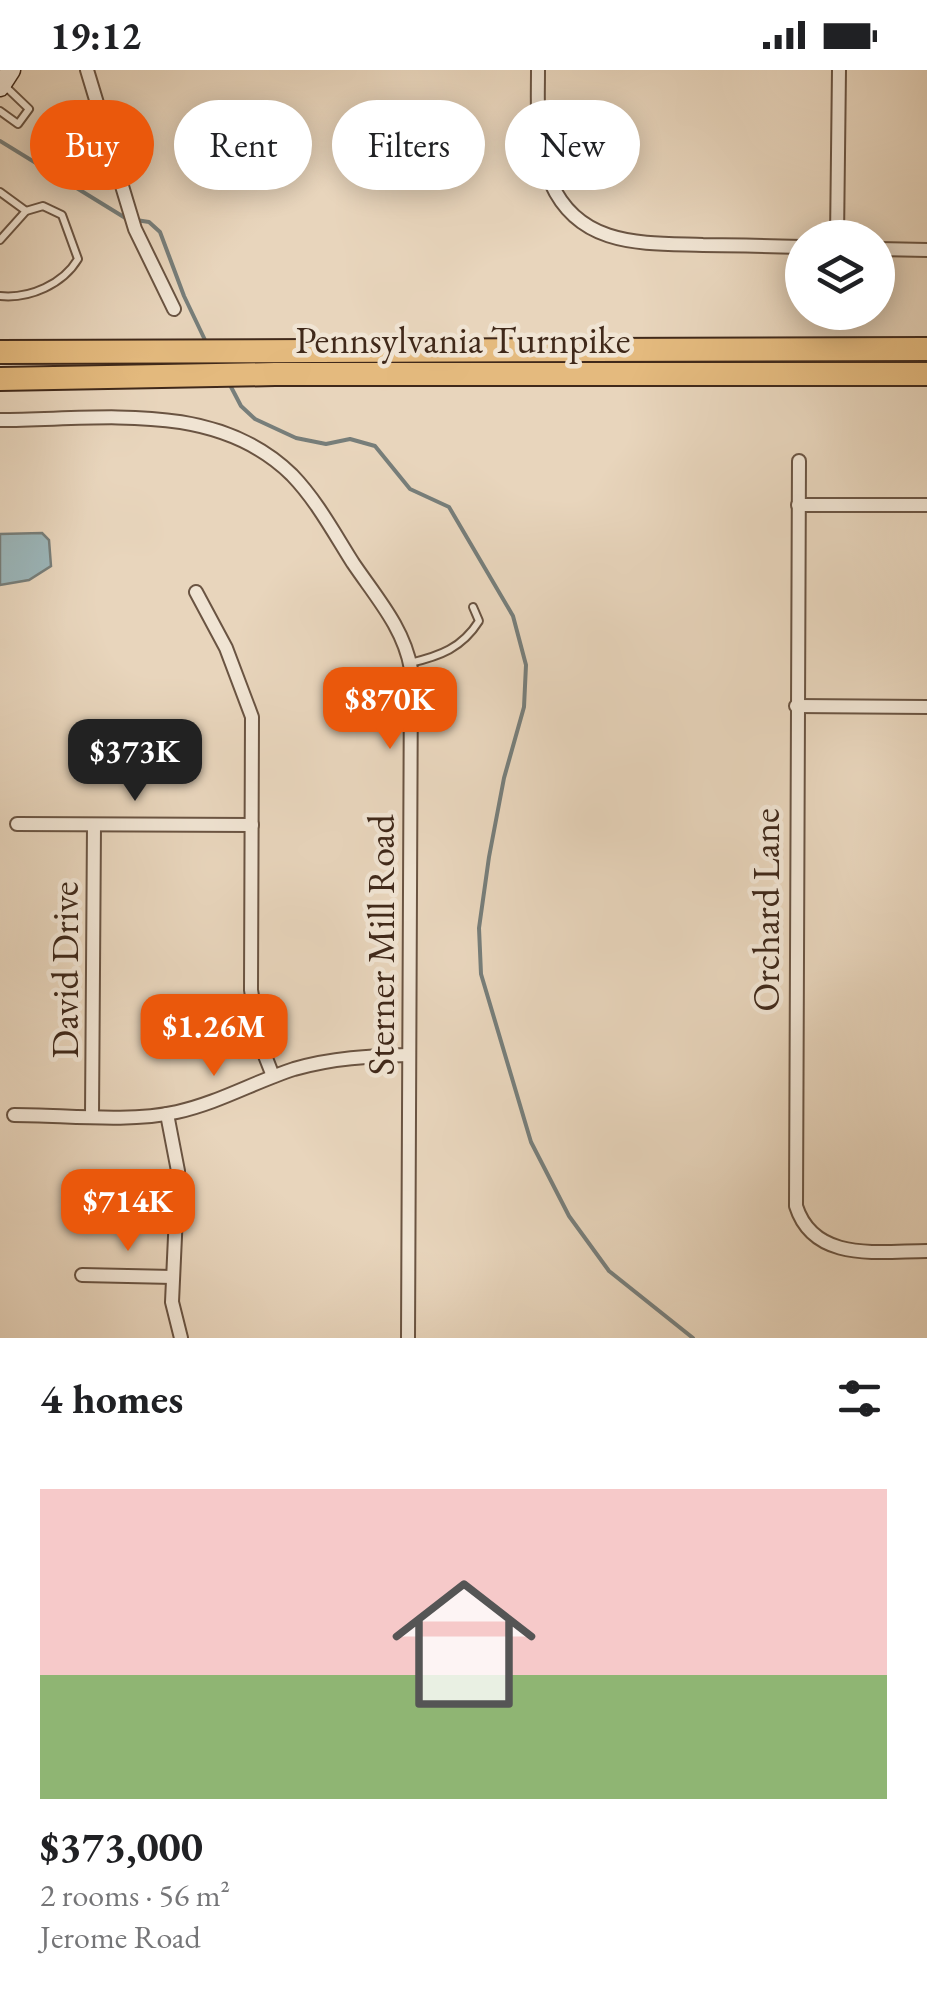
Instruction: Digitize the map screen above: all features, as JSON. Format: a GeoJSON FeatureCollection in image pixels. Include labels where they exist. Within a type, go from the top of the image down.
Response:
{"type":"FeatureCollection","features":[{"type":"Feature","properties":{"kind":"highway","name":"Pennsylvania Turnpike"},"geometry":{"type":"LineString","coordinates":[[0,352],[927,349]]}},
{"type":"Feature","properties":{"kind":"highway","name":"Pennsylvania Turnpike"},"geometry":{"type":"LineString","coordinates":[[0,379],[176,374],[927,374]]}},
{"type":"Feature","properties":{"kind":"street"},"geometry":{"type":"LineString","coordinates":[[87,70],[135,229],[174,309]]}},
{"type":"Feature","properties":{"kind":"street"},"geometry":{"type":"LineString","coordinates":[[538,70],[538,122],[547,174],[564,203],[587,225],[630,244],[785,247]]}},
{"type":"Feature","properties":{"kind":"street"},"geometry":{"type":"LineString","coordinates":[[837,220],[838,70]]}},
{"type":"Feature","properties":{"kind":"street"},"geometry":{"type":"LineString","coordinates":[[895,249],[927,250]]}},
{"type":"Feature","properties":{"kind":"street","name":"Sterner Mill Road"},"geometry":{"type":"LineString","coordinates":[[0,420],[182,421],[218,428],[257,448],[280,465],[311,498],[396,626],[410,663],[408,1338]]}},
{"type":"Feature","properties":{"kind":"street","name":"Orchard Lane"},"geometry":{"type":"LineString","coordinates":[[799,461],[796,1206],[810,1234],[828,1246],[844,1250],[927,1251]]}},
{"type":"Feature","properties":{"kind":"street"},"geometry":{"type":"LineString","coordinates":[[798,505],[927,506]]}},
{"type":"Feature","properties":{"kind":"street"},"geometry":{"type":"LineString","coordinates":[[196,592],[226,648],[252,717],[250,990],[260,1044],[273,1076]]}},
{"type":"Feature","properties":{"kind":"street"},"geometry":{"type":"LineString","coordinates":[[796,706],[927,708]]}},
{"type":"Feature","properties":{"kind":"street"},"geometry":{"type":"LineString","coordinates":[[17,824],[252,826]]}},
{"type":"Feature","properties":{"kind":"street","name":"David Drive"},"geometry":{"type":"LineString","coordinates":[[92,1115],[94,826]]}},
{"type":"Feature","properties":{"kind":"street"},"geometry":{"type":"LineString","coordinates":[[14,1114],[168,1114],[221,1099],[273,1076],[354,1057],[409,1055]]}},
{"type":"Feature","properties":{"kind":"street"},"geometry":{"type":"LineString","coordinates":[[168,1114],[178,1172],[172,1277],[173,1313],[180,1338]]}},
{"type":"Feature","properties":{"kind":"street"},"geometry":{"type":"LineString","coordinates":[[82,1275],[172,1277]]}},
{"type":"Feature","properties":{"kind":"lane"},"geometry":{"type":"LineString","coordinates":[[0,111],[18,124],[29,108],[3,81]]}},
{"type":"Feature","properties":{"kind":"lane"},"geometry":{"type":"LineString","coordinates":[[0,192],[26,212]]}},
{"type":"Feature","properties":{"kind":"lane"},"geometry":{"type":"LineString","coordinates":[[0,240],[26,212],[43,206],[62,215],[78,259],[68,275],[47,288],[0,296]]}},
{"type":"Feature","properties":{"kind":"lane"},"geometry":{"type":"LineString","coordinates":[[410,663],[435,657],[462,642],[479,621],[473,607]]}},
{"type":"Feature","properties":{"kind":"water"},"geometry":{"type":"Polygon","coordinates":[[[42,533],[49,540],[51,566],[29,580],[0,585],[0,534],[42,533]]]}},
{"type":"Feature","properties":{"kind":"waterway"},"geometry":{"type":"LineString","coordinates":[[0,141],[127,219]]}},
{"type":"Feature","properties":{"kind":"waterway"},"geometry":{"type":"LineString","coordinates":[[136,220],[149,222],[160,232],[205,340]]}},
{"type":"Feature","properties":{"kind":"waterway"},"geometry":{"type":"LineString","coordinates":[[229,383],[241,406],[255,419],[296,438],[326,444],[350,439],[375,446],[410,489],[449,507],[513,616],[526,665],[524,707],[504,778],[489,857],[479,928],[481,974],[531,1142],[569,1216],[609,1271],[693,1338]]}}]}
